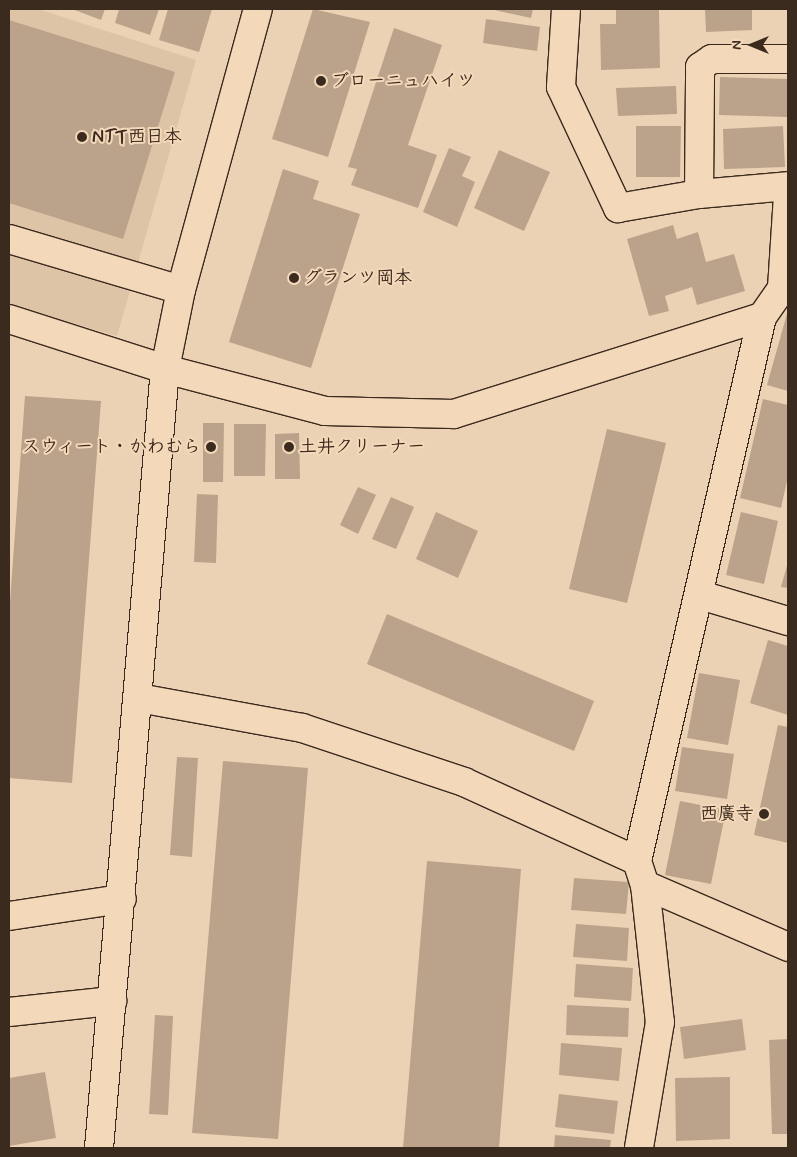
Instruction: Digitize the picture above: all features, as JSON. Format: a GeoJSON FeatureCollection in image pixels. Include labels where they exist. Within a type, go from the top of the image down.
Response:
{"type":"FeatureCollection","features":[{"type":"Feature","properties":{"kind":"street"},"geometry":{"type":"LineString","coordinates":[[99,1148],[139,698],[165,370],[181,290],[258,9]]}},
{"type":"Feature","properties":{"kind":"street"},"geometry":{"type":"LineString","coordinates":[[566,9],[561,87],[618,208],[699,194],[788,186]]}},
{"type":"Feature","properties":{"kind":"street"},"geometry":{"type":"LineString","coordinates":[[699,194],[700,67],[712,59],[788,59]]}},
{"type":"Feature","properties":{"kind":"street"},"geometry":{"type":"LineString","coordinates":[[639,1148],[660,1022],[641,873],[762,317],[785,287],[788,194]]}},
{"type":"Feature","properties":{"kind":"street"},"geometry":{"type":"LineString","coordinates":[[9,239],[181,290]]}},
{"type":"Feature","properties":{"kind":"street"},"geometry":{"type":"LineString","coordinates":[[9,319],[165,370],[325,412],[454,414],[762,317]]}},
{"type":"Feature","properties":{"kind":"street"},"geometry":{"type":"LineString","coordinates":[[700,595],[788,622]]}},
{"type":"Feature","properties":{"kind":"street"},"geometry":{"type":"LineString","coordinates":[[139,698],[302,728],[464,782],[788,947]]}},
{"type":"Feature","properties":{"kind":"street"},"geometry":{"type":"LineString","coordinates":[[9,916],[122,898]]}},
{"type":"Feature","properties":{"kind":"street"},"geometry":{"type":"LineString","coordinates":[[9,1012],[112,1001]]}},
{"type":"Feature","properties":{"kind":"shaded area"},"geometry":{"type":"Polygon","coordinates":[[[9,9],[38,9],[196,60],[117,336],[9,305],[9,9]]]}},
{"type":"Feature","properties":{"kind":"building"},"geometry":{"type":"Polygon","coordinates":[[[72,9],[105,9],[101,20],[72,9]]]}},
{"type":"Feature","properties":{"kind":"building"},"geometry":{"type":"Polygon","coordinates":[[[119,9],[159,9],[150,35],[115,23],[119,9]]]}},
{"type":"Feature","properties":{"kind":"building"},"geometry":{"type":"Polygon","coordinates":[[[168,9],[212,9],[199,52],[159,40],[168,9]]]}},
{"type":"Feature","properties":{"kind":"building","name":"ブローニュハイツ"},"geometry":{"type":"Polygon","coordinates":[[[313,9],[370,22],[328,157],[272,139],[313,9]]]}},
{"type":"Feature","properties":{"kind":"building"},"geometry":{"type":"Polygon","coordinates":[[[490,9],[533,9],[531,18],[490,9]]]}},
{"type":"Feature","properties":{"kind":"building"},"geometry":{"type":"Polygon","coordinates":[[[616,9],[659,9],[660,68],[601,70],[600,24],[616,24],[616,9]]]}},
{"type":"Feature","properties":{"kind":"building"},"geometry":{"type":"Polygon","coordinates":[[[705,9],[752,9],[752,30],[706,32],[705,9]]]}},
{"type":"Feature","properties":{"kind":"building"},"geometry":{"type":"Polygon","coordinates":[[[486,19],[540,27],[537,51],[483,43],[486,19]]]}},
{"type":"Feature","properties":{"kind":"building","name":"NTT西日本"},"geometry":{"type":"Polygon","coordinates":[[[9,20],[175,72],[123,239],[9,203],[9,20]]]}},
{"type":"Feature","properties":{"kind":"building"},"geometry":{"type":"Polygon","coordinates":[[[394,28],[442,45],[408,145],[437,155],[418,208],[351,185],[357,169],[348,167],[394,28]]]}},
{"type":"Feature","properties":{"kind":"building"},"geometry":{"type":"Polygon","coordinates":[[[720,77],[788,79],[787,117],[719,115],[720,77]]]}},
{"type":"Feature","properties":{"kind":"building"},"geometry":{"type":"Polygon","coordinates":[[[676,86],[677,114],[618,116],[616,88],[676,86]]]}},
{"type":"Feature","properties":{"kind":"building"},"geometry":{"type":"Polygon","coordinates":[[[636,126],[681,126],[680,177],[636,177],[636,126]]]}},
{"type":"Feature","properties":{"kind":"building"},"geometry":{"type":"Polygon","coordinates":[[[783,126],[785,167],[724,169],[723,129],[783,126]]]}},
{"type":"Feature","properties":{"kind":"building"},"geometry":{"type":"Polygon","coordinates":[[[449,148],[471,157],[462,176],[475,182],[457,227],[423,212],[449,148]]]}},
{"type":"Feature","properties":{"kind":"building"},"geometry":{"type":"Polygon","coordinates":[[[499,150],[550,172],[524,231],[474,208],[499,150]]]}},
{"type":"Feature","properties":{"kind":"building","name":"グランツ岡本"},"geometry":{"type":"Polygon","coordinates":[[[283,169],[319,181],[313,199],[360,214],[311,368],[229,342],[283,169]]]}},
{"type":"Feature","properties":{"kind":"building"},"geometry":{"type":"Polygon","coordinates":[[[673,225],[677,239],[698,232],[706,262],[734,254],[745,291],[697,305],[692,287],[665,296],[669,311],[649,316],[627,239],[673,225]]]}},
{"type":"Feature","properties":{"kind":"building"},"geometry":{"type":"Polygon","coordinates":[[[788,310],[788,391],[767,385],[788,310]]]}},
{"type":"Feature","properties":{"kind":"building"},"geometry":{"type":"Polygon","coordinates":[[[25,396],[101,401],[72,783],[9,778],[9,615],[25,396]]]}},
{"type":"Feature","properties":{"kind":"building"},"geometry":{"type":"Polygon","coordinates":[[[763,399],[788,405],[788,476],[781,508],[740,498],[763,399]]]}},
{"type":"Feature","properties":{"kind":"building"},"geometry":{"type":"Polygon","coordinates":[[[203,423],[224,423],[223,482],[203,482],[203,423]]]}},
{"type":"Feature","properties":{"kind":"building"},"geometry":{"type":"Polygon","coordinates":[[[234,424],[266,424],[265,476],[234,476],[234,424]]]}},
{"type":"Feature","properties":{"kind":"building"},"geometry":{"type":"Polygon","coordinates":[[[607,429],[666,443],[627,603],[569,589],[607,429]]]}},
{"type":"Feature","properties":{"kind":"building"},"geometry":{"type":"Polygon","coordinates":[[[299,433],[300,479],[275,479],[275,434],[299,433]]]}},
{"type":"Feature","properties":{"kind":"building"},"geometry":{"type":"Polygon","coordinates":[[[358,487],[376,495],[358,534],[340,525],[358,487]]]}},
{"type":"Feature","properties":{"kind":"building"},"geometry":{"type":"Polygon","coordinates":[[[197,494],[218,495],[216,563],[194,562],[197,494]]]}},
{"type":"Feature","properties":{"kind":"building"},"geometry":{"type":"Polygon","coordinates":[[[391,497],[414,507],[396,549],[372,539],[391,497]]]}},
{"type":"Feature","properties":{"kind":"building"},"geometry":{"type":"Polygon","coordinates":[[[436,512],[478,531],[458,578],[416,559],[436,512]]]}},
{"type":"Feature","properties":{"kind":"building"},"geometry":{"type":"Polygon","coordinates":[[[741,512],[778,521],[764,584],[726,575],[741,512]]]}},
{"type":"Feature","properties":{"kind":"building"},"geometry":{"type":"Polygon","coordinates":[[[788,562],[788,588],[781,587],[788,562]]]}},
{"type":"Feature","properties":{"kind":"building"},"geometry":{"type":"Polygon","coordinates":[[[387,614],[594,701],[574,751],[367,664],[387,614]]]}},
{"type":"Feature","properties":{"kind":"building"},"geometry":{"type":"Polygon","coordinates":[[[768,640],[788,646],[788,715],[750,703],[768,640]]]}},
{"type":"Feature","properties":{"kind":"building"},"geometry":{"type":"Polygon","coordinates":[[[699,673],[740,680],[728,745],[687,738],[699,673]]]}},
{"type":"Feature","properties":{"kind":"building"},"geometry":{"type":"Polygon","coordinates":[[[778,725],[788,727],[788,843],[754,835],[778,725]]]}},
{"type":"Feature","properties":{"kind":"building"},"geometry":{"type":"Polygon","coordinates":[[[682,747],[734,754],[727,799],[675,791],[682,747]]]}},
{"type":"Feature","properties":{"kind":"building"},"geometry":{"type":"Polygon","coordinates":[[[177,757],[198,758],[192,857],[170,855],[177,757]]]}},
{"type":"Feature","properties":{"kind":"building"},"geometry":{"type":"Polygon","coordinates":[[[223,761],[308,768],[278,1139],[192,1133],[223,761]]]}},
{"type":"Feature","properties":{"kind":"building"},"geometry":{"type":"Polygon","coordinates":[[[680,801],[726,810],[711,884],[665,875],[680,801]]]}},
{"type":"Feature","properties":{"kind":"building"},"geometry":{"type":"Polygon","coordinates":[[[427,861],[521,869],[499,1148],[403,1148],[427,861]]]}},
{"type":"Feature","properties":{"kind":"building"},"geometry":{"type":"Polygon","coordinates":[[[574,878],[629,882],[626,914],[571,910],[574,878]]]}},
{"type":"Feature","properties":{"kind":"building"},"geometry":{"type":"Polygon","coordinates":[[[576,924],[629,928],[627,961],[573,957],[576,924]]]}},
{"type":"Feature","properties":{"kind":"building"},"geometry":{"type":"Polygon","coordinates":[[[576,964],[633,968],[631,1001],[574,997],[576,964]]]}},
{"type":"Feature","properties":{"kind":"building"},"geometry":{"type":"Polygon","coordinates":[[[567,1005],[629,1008],[628,1037],[566,1035],[567,1005]]]}},
{"type":"Feature","properties":{"kind":"building"},"geometry":{"type":"Polygon","coordinates":[[[155,1015],[173,1016],[168,1115],[149,1114],[155,1015]]]}},
{"type":"Feature","properties":{"kind":"building"},"geometry":{"type":"Polygon","coordinates":[[[742,1019],[746,1050],[684,1059],[680,1027],[742,1019]]]}},
{"type":"Feature","properties":{"kind":"building"},"geometry":{"type":"Polygon","coordinates":[[[788,1039],[788,1134],[772,1134],[769,1040],[788,1039]]]}},
{"type":"Feature","properties":{"kind":"building"},"geometry":{"type":"Polygon","coordinates":[[[561,1043],[622,1048],[619,1081],[559,1075],[561,1043]]]}},
{"type":"Feature","properties":{"kind":"building"},"geometry":{"type":"Polygon","coordinates":[[[45,1072],[56,1138],[9,1146],[9,1078],[45,1072]]]}},
{"type":"Feature","properties":{"kind":"building"},"geometry":{"type":"Polygon","coordinates":[[[730,1077],[730,1139],[676,1141],[675,1078],[730,1077]]]}},
{"type":"Feature","properties":{"kind":"building"},"geometry":{"type":"Polygon","coordinates":[[[559,1094],[618,1101],[614,1134],[555,1127],[559,1094]]]}},
{"type":"Feature","properties":{"kind":"building"},"geometry":{"type":"Polygon","coordinates":[[[555,1135],[611,1140],[610,1148],[554,1148],[555,1135]]]}},
{"type":"Feature","properties":{"kind":"place","name":"ブローニュハイツ"},"geometry":{"type":"Point","coordinates":[321,81]}},
{"type":"Feature","properties":{"kind":"place","name":"NTT西日本"},"geometry":{"type":"Point","coordinates":[82,137]}},
{"type":"Feature","properties":{"kind":"place","name":"グランツ岡本"},"geometry":{"type":"Point","coordinates":[294,278]}},
{"type":"Feature","properties":{"kind":"place","name":"スウィート・かわむら"},"geometry":{"type":"Point","coordinates":[211,447]}},
{"type":"Feature","properties":{"kind":"place","name":"土井クリーナー"},"geometry":{"type":"Point","coordinates":[289,447]}},
{"type":"Feature","properties":{"kind":"place","name":"西廣寺"},"geometry":{"type":"Point","coordinates":[764,814]}}]}
